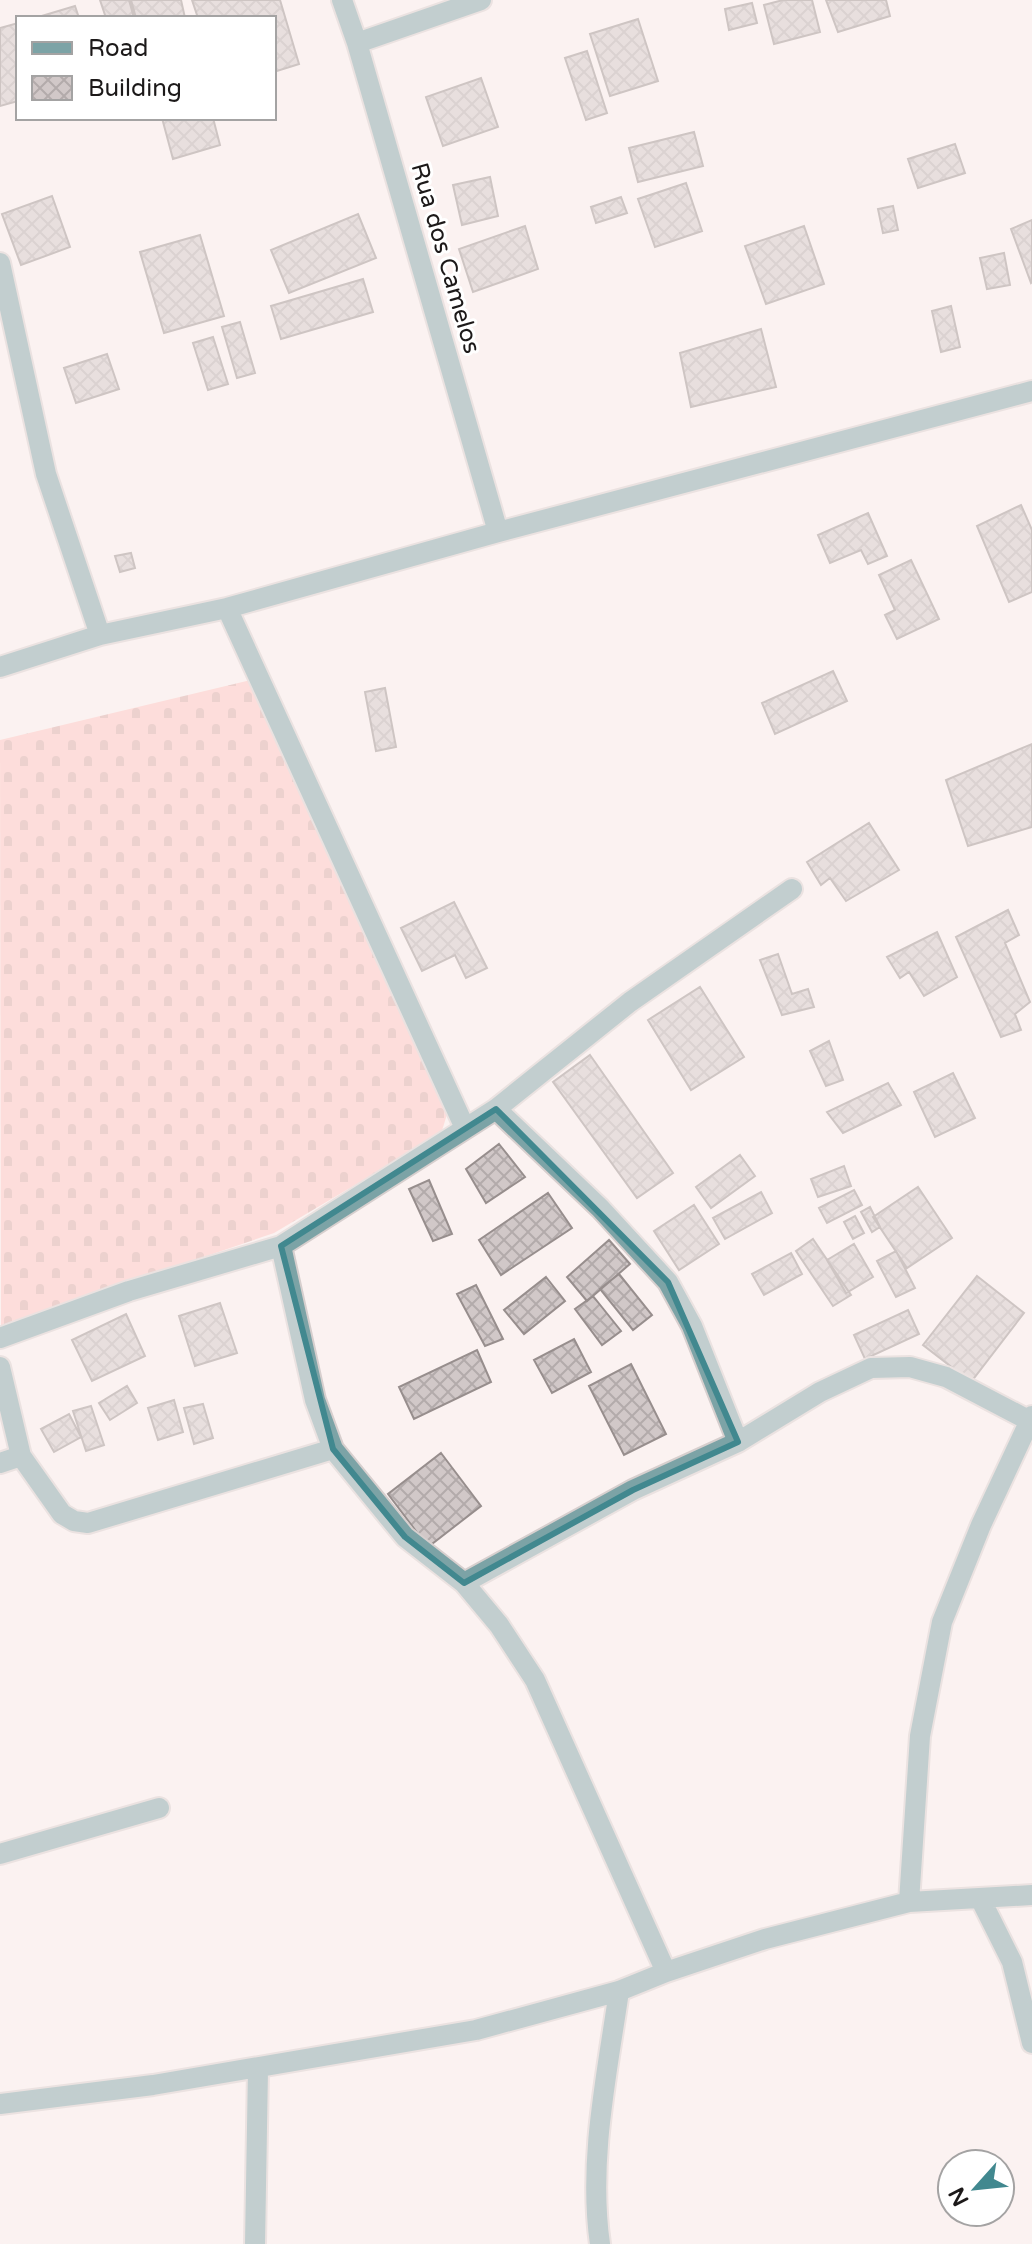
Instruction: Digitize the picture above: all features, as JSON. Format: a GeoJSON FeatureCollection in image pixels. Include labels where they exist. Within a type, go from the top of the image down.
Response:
{"type":"FeatureCollection","features":[{"type":"Feature","properties":{"kind":"street","name":"Rua dos Camelos"},"geometry":{"type":"LineString","coordinates":[[342,0],[498,532]]}},
{"type":"Feature","properties":{"kind":"street"},"geometry":{"type":"LineString","coordinates":[[357,43],[481,0]]}},
{"type":"Feature","properties":{"kind":"street"},"geometry":{"type":"LineString","coordinates":[[0,263],[46,474],[100,635]]}},
{"type":"Feature","properties":{"kind":"street"},"geometry":{"type":"LineString","coordinates":[[0,667],[100,635],[227,608],[498,532],[1032,391]]}},
{"type":"Feature","properties":{"kind":"street"},"geometry":{"type":"LineString","coordinates":[[227,608],[465,1128]]}},
{"type":"Feature","properties":{"kind":"street"},"geometry":{"type":"LineString","coordinates":[[0,1338],[129,1291],[281,1246],[496,1109],[630,1002],[792,889]]}},
{"type":"Feature","properties":{"kind":"street"},"geometry":{"type":"LineString","coordinates":[[496,1109],[600,1208],[668,1282],[692,1326],[738,1442]]}},
{"type":"Feature","properties":{"kind":"street"},"geometry":{"type":"LineString","coordinates":[[281,1246],[315,1400],[333,1449],[405,1537],[464,1583],[499,1625],[535,1680],[666,1972]]}},
{"type":"Feature","properties":{"kind":"street"},"geometry":{"type":"LineString","coordinates":[[0,1367],[21,1456],[62,1514],[74,1521],[88,1523],[333,1449]]}},
{"type":"Feature","properties":{"kind":"street"},"geometry":{"type":"LineString","coordinates":[[464,1583],[633,1490],[738,1442],[820,1392],[871,1368],[910,1367],[946,1377],[1031,1419],[981,1525],[942,1622],[920,1736],[909,1902]]}},
{"type":"Feature","properties":{"kind":"street"},"geometry":{"type":"LineString","coordinates":[[0,1463],[21,1456]]}},
{"type":"Feature","properties":{"kind":"street"},"geometry":{"type":"LineString","coordinates":[[0,1854],[159,1808]]}},
{"type":"Feature","properties":{"kind":"street"},"geometry":{"type":"LineString","coordinates":[[0,2104],[258,2069],[476,2030],[619,1991],[765,1939],[909,1902],[1032,1895]]}},
{"type":"Feature","properties":{"kind":"street"},"geometry":{"type":"LineString","coordinates":[[980,1898],[1012,1962],[1032,2043]]}},
{"type":"Feature","properties":{"kind":"street"},"geometry":{"type":"LineString","coordinates":[[600,2244],[595,2209],[601,2116],[619,1991]]}},
{"type":"Feature","properties":{"kind":"street"},"geometry":{"type":"LineString","coordinates":[[255,2244],[258,2069]]}},
{"type":"Feature","properties":{"kind":"highlighted area"},"geometry":{"type":"Polygon","coordinates":[[[496,1109],[668,1282],[738,1442],[633,1490],[464,1583],[405,1537],[333,1449],[281,1246],[496,1109]]]}},
{"type":"Feature","properties":{"kind":"green space"},"geometry":{"type":"Polygon","coordinates":[[[255,679],[448,1111],[441,1134],[274,1233],[1,1326],[0,740],[255,679]]]}},
{"type":"Feature","properties":{"kind":"building"},"geometry":{"type":"Polygon","coordinates":[[[100,0],[129,0],[133,16],[105,16],[100,0]]]}},
{"type":"Feature","properties":{"kind":"building"},"geometry":{"type":"Polygon","coordinates":[[[131,0],[181,0],[185,16],[135,16],[131,0]]]}},
{"type":"Feature","properties":{"kind":"building"},"geometry":{"type":"Polygon","coordinates":[[[192,0],[280,0],[299,64],[276,71],[276,16],[197,16],[192,0]]]}},
{"type":"Feature","properties":{"kind":"building"},"geometry":{"type":"Polygon","coordinates":[[[783,0],[812,0],[820,32],[774,44],[764,5],[783,0]]]}},
{"type":"Feature","properties":{"kind":"building"},"geometry":{"type":"Polygon","coordinates":[[[826,0],[886,0],[890,16],[838,32],[826,0]]]}},
{"type":"Feature","properties":{"kind":"building"},"geometry":{"type":"Polygon","coordinates":[[[752,3],[757,23],[729,30],[725,9],[752,3]]]}},
{"type":"Feature","properties":{"kind":"building"},"geometry":{"type":"Polygon","coordinates":[[[75,6],[78,16],[42,16],[75,6]]]}},
{"type":"Feature","properties":{"kind":"building"},"geometry":{"type":"Polygon","coordinates":[[[638,19],[658,81],[610,96],[590,34],[638,19]]]}},
{"type":"Feature","properties":{"kind":"building"},"geometry":{"type":"Polygon","coordinates":[[[16,24],[16,102],[0,106],[0,28],[16,24]]]}},
{"type":"Feature","properties":{"kind":"building"},"geometry":{"type":"Polygon","coordinates":[[[587,51],[607,113],[586,120],[565,58],[587,51]]]}},
{"type":"Feature","properties":{"kind":"building"},"geometry":{"type":"Polygon","coordinates":[[[481,78],[498,127],[443,146],[426,97],[481,78]]]}},
{"type":"Feature","properties":{"kind":"building"},"geometry":{"type":"Polygon","coordinates":[[[163,120],[214,120],[220,145],[173,159],[163,120]]]}},
{"type":"Feature","properties":{"kind":"building"},"geometry":{"type":"Polygon","coordinates":[[[694,132],[703,166],[638,182],[629,148],[694,132]]]}},
{"type":"Feature","properties":{"kind":"building"},"geometry":{"type":"Polygon","coordinates":[[[955,144],[965,173],[918,188],[908,159],[955,144]]]}},
{"type":"Feature","properties":{"kind":"building"},"geometry":{"type":"Polygon","coordinates":[[[490,177],[498,216],[462,225],[453,185],[490,177]]]}},
{"type":"Feature","properties":{"kind":"building"},"geometry":{"type":"Polygon","coordinates":[[[686,183],[702,231],[655,247],[638,199],[686,183]]]}},
{"type":"Feature","properties":{"kind":"building"},"geometry":{"type":"Polygon","coordinates":[[[52,196],[70,247],[21,265],[2,214],[52,196]]]}},
{"type":"Feature","properties":{"kind":"building"},"geometry":{"type":"Polygon","coordinates":[[[621,197],[627,213],[596,223],[591,207],[621,197]]]}},
{"type":"Feature","properties":{"kind":"building"},"geometry":{"type":"Polygon","coordinates":[[[893,206],[898,230],[883,233],[878,209],[893,206]]]}},
{"type":"Feature","properties":{"kind":"building"},"geometry":{"type":"Polygon","coordinates":[[[358,214],[376,258],[289,293],[271,250],[358,214]]]}},
{"type":"Feature","properties":{"kind":"building"},"geometry":{"type":"Polygon","coordinates":[[[1032,220],[1032,282],[1031,283],[1011,229],[1032,220]]]}},
{"type":"Feature","properties":{"kind":"building"},"geometry":{"type":"Polygon","coordinates":[[[525,226],[538,269],[473,292],[459,249],[525,226]]]}},
{"type":"Feature","properties":{"kind":"building"},"geometry":{"type":"Polygon","coordinates":[[[804,226],[824,284],[766,304],[745,246],[804,226]]]}},
{"type":"Feature","properties":{"kind":"building"},"geometry":{"type":"Polygon","coordinates":[[[200,235],[224,316],[164,333],[140,252],[200,235]]]}},
{"type":"Feature","properties":{"kind":"building"},"geometry":{"type":"Polygon","coordinates":[[[1004,253],[1010,285],[987,289],[980,258],[1004,253]]]}},
{"type":"Feature","properties":{"kind":"building"},"geometry":{"type":"Polygon","coordinates":[[[363,279],[373,312],[281,339],[271,306],[363,279]]]}},
{"type":"Feature","properties":{"kind":"building"},"geometry":{"type":"Polygon","coordinates":[[[951,306],[960,347],[941,352],[932,311],[951,306]]]}},
{"type":"Feature","properties":{"kind":"building"},"geometry":{"type":"Polygon","coordinates":[[[240,322],[255,373],[237,378],[222,327],[240,322]]]}},
{"type":"Feature","properties":{"kind":"building"},"geometry":{"type":"Polygon","coordinates":[[[761,329],[776,387],[691,407],[680,353],[761,329]]]}},
{"type":"Feature","properties":{"kind":"building"},"geometry":{"type":"Polygon","coordinates":[[[213,337],[228,384],[208,390],[193,343],[213,337]]]}},
{"type":"Feature","properties":{"kind":"building"},"geometry":{"type":"Polygon","coordinates":[[[107,354],[119,389],[76,403],[64,368],[107,354]]]}},
{"type":"Feature","properties":{"kind":"building"},"geometry":{"type":"Polygon","coordinates":[[[1021,505],[1032,530],[1032,592],[1009,602],[977,526],[1021,505]]]}},
{"type":"Feature","properties":{"kind":"building"},"geometry":{"type":"Polygon","coordinates":[[[868,513],[887,556],[868,564],[861,550],[830,563],[818,535],[868,513]]]}},
{"type":"Feature","properties":{"kind":"building"},"geometry":{"type":"Polygon","coordinates":[[[131,553],[135,568],[120,572],[115,556],[131,553]]]}},
{"type":"Feature","properties":{"kind":"building"},"geometry":{"type":"Polygon","coordinates":[[[911,560],[939,619],[897,639],[885,615],[895,610],[879,575],[911,560]]]}},
{"type":"Feature","properties":{"kind":"building"},"geometry":{"type":"Polygon","coordinates":[[[833,671],[847,701],[775,734],[762,703],[833,671]]]}},
{"type":"Feature","properties":{"kind":"building"},"geometry":{"type":"Polygon","coordinates":[[[385,688],[396,747],[376,751],[365,692],[385,688]]]}},
{"type":"Feature","properties":{"kind":"building"},"geometry":{"type":"Polygon","coordinates":[[[1032,744],[1032,827],[968,846],[946,780],[1032,744]]]}},
{"type":"Feature","properties":{"kind":"building"},"geometry":{"type":"Polygon","coordinates":[[[869,823],[899,870],[846,901],[830,878],[821,885],[807,862],[869,823]]]}},
{"type":"Feature","properties":{"kind":"building"},"geometry":{"type":"Polygon","coordinates":[[[454,902],[487,968],[466,978],[455,955],[422,971],[401,928],[454,902]]]}},
{"type":"Feature","properties":{"kind":"building"},"geometry":{"type":"Polygon","coordinates":[[[1008,910],[1019,935],[1005,943],[1030,1002],[1015,1014],[1021,1030],[1001,1037],[956,937],[1008,910]]]}},
{"type":"Feature","properties":{"kind":"building"},"geometry":{"type":"Polygon","coordinates":[[[937,932],[957,977],[924,996],[909,972],[900,978],[887,957],[937,932]]]}},
{"type":"Feature","properties":{"kind":"building"},"geometry":{"type":"Polygon","coordinates":[[[778,954],[792,994],[808,989],[814,1007],[782,1015],[760,960],[778,954]]]}},
{"type":"Feature","properties":{"kind":"building"},"geometry":{"type":"Polygon","coordinates":[[[700,987],[744,1057],[691,1090],[648,1020],[700,987]]]}},
{"type":"Feature","properties":{"kind":"building"},"geometry":{"type":"Polygon","coordinates":[[[829,1041],[843,1080],[826,1086],[810,1051],[829,1041]]]}},
{"type":"Feature","properties":{"kind":"building"},"geometry":{"type":"Polygon","coordinates":[[[590,1055],[673,1173],[637,1198],[553,1082],[590,1055]]]}},
{"type":"Feature","properties":{"kind":"building"},"geometry":{"type":"Polygon","coordinates":[[[953,1073],[975,1118],[935,1137],[914,1092],[953,1073]]]}},
{"type":"Feature","properties":{"kind":"building"},"geometry":{"type":"Polygon","coordinates":[[[888,1083],[901,1105],[843,1133],[827,1112],[888,1083]]]}},
{"type":"Feature","properties":{"kind":"building"},"geometry":{"type":"Polygon","coordinates":[[[499,1144],[525,1177],[486,1203],[466,1169],[499,1144]]]}},
{"type":"Feature","properties":{"kind":"building"},"geometry":{"type":"Polygon","coordinates":[[[740,1155],[755,1176],[711,1208],[696,1187],[740,1155]]]}},
{"type":"Feature","properties":{"kind":"building"},"geometry":{"type":"Polygon","coordinates":[[[844,1166],[851,1186],[818,1197],[811,1179],[844,1166]]]}},
{"type":"Feature","properties":{"kind":"building"},"geometry":{"type":"Polygon","coordinates":[[[429,1180],[452,1234],[433,1241],[409,1189],[429,1180]]]}},
{"type":"Feature","properties":{"kind":"building"},"geometry":{"type":"Polygon","coordinates":[[[918,1187],[952,1238],[907,1268],[873,1217],[918,1187]]]}},
{"type":"Feature","properties":{"kind":"building"},"geometry":{"type":"Polygon","coordinates":[[[854,1190],[862,1205],[827,1223],[819,1208],[854,1190]]]}},
{"type":"Feature","properties":{"kind":"building"},"geometry":{"type":"Polygon","coordinates":[[[761,1192],[772,1213],[725,1239],[713,1218],[761,1192]]]}},
{"type":"Feature","properties":{"kind":"building"},"geometry":{"type":"Polygon","coordinates":[[[548,1193],[572,1228],[501,1275],[479,1240],[548,1193]]]}},
{"type":"Feature","properties":{"kind":"building"},"geometry":{"type":"Polygon","coordinates":[[[694,1205],[719,1244],[679,1270],[654,1231],[694,1205]]]}},
{"type":"Feature","properties":{"kind":"building"},"geometry":{"type":"Polygon","coordinates":[[[870,1207],[880,1227],[872,1232],[861,1212],[870,1207]]]}},
{"type":"Feature","properties":{"kind":"building"},"geometry":{"type":"Polygon","coordinates":[[[855,1216],[864,1233],[853,1239],[844,1222],[855,1216]]]}},
{"type":"Feature","properties":{"kind":"building"},"geometry":{"type":"Polygon","coordinates":[[[813,1239],[851,1295],[833,1306],[796,1251],[813,1239]]]}},
{"type":"Feature","properties":{"kind":"building"},"geometry":{"type":"Polygon","coordinates":[[[609,1240],[630,1264],[587,1301],[567,1277],[609,1240]]]}},
{"type":"Feature","properties":{"kind":"building"},"geometry":{"type":"Polygon","coordinates":[[[854,1244],[873,1277],[846,1293],[827,1260],[854,1244]]]}},
{"type":"Feature","properties":{"kind":"building"},"geometry":{"type":"Polygon","coordinates":[[[896,1251],[915,1288],[896,1297],[877,1261],[896,1251]]]}},
{"type":"Feature","properties":{"kind":"building"},"geometry":{"type":"Polygon","coordinates":[[[791,1253],[802,1274],[764,1295],[752,1274],[791,1253]]]}},
{"type":"Feature","properties":{"kind":"building"},"geometry":{"type":"Polygon","coordinates":[[[619,1274],[652,1315],[633,1330],[600,1289],[619,1274]]]}},
{"type":"Feature","properties":{"kind":"building"},"geometry":{"type":"Polygon","coordinates":[[[977,1276],[1024,1313],[971,1382],[923,1345],[977,1276]]]}},
{"type":"Feature","properties":{"kind":"building"},"geometry":{"type":"Polygon","coordinates":[[[546,1277],[565,1301],[524,1334],[504,1310],[546,1277]]]}},
{"type":"Feature","properties":{"kind":"building"},"geometry":{"type":"Polygon","coordinates":[[[476,1285],[503,1339],[485,1346],[457,1294],[476,1285]]]}},
{"type":"Feature","properties":{"kind":"building"},"geometry":{"type":"Polygon","coordinates":[[[593,1296],[621,1331],[602,1345],[575,1309],[593,1296]]]}},
{"type":"Feature","properties":{"kind":"building"},"geometry":{"type":"Polygon","coordinates":[[[220,1303],[237,1353],[195,1366],[179,1316],[220,1303]]]}},
{"type":"Feature","properties":{"kind":"building"},"geometry":{"type":"Polygon","coordinates":[[[908,1310],[919,1334],[865,1359],[854,1335],[908,1310]]]}},
{"type":"Feature","properties":{"kind":"building"},"geometry":{"type":"Polygon","coordinates":[[[126,1314],[145,1356],[92,1381],[72,1340],[126,1314]]]}},
{"type":"Feature","properties":{"kind":"building"},"geometry":{"type":"Polygon","coordinates":[[[574,1339],[591,1372],[552,1393],[534,1360],[574,1339]]]}},
{"type":"Feature","properties":{"kind":"building"},"geometry":{"type":"Polygon","coordinates":[[[477,1350],[491,1382],[414,1419],[399,1387],[477,1350]]]}},
{"type":"Feature","properties":{"kind":"building"},"geometry":{"type":"Polygon","coordinates":[[[631,1364],[666,1434],[624,1455],[589,1386],[631,1364]]]}},
{"type":"Feature","properties":{"kind":"building"},"geometry":{"type":"Polygon","coordinates":[[[127,1386],[137,1403],[110,1420],[99,1403],[127,1386]]]}},
{"type":"Feature","properties":{"kind":"building"},"geometry":{"type":"Polygon","coordinates":[[[174,1400],[183,1432],[158,1440],[148,1408],[174,1400]]]}},
{"type":"Feature","properties":{"kind":"building"},"geometry":{"type":"Polygon","coordinates":[[[203,1404],[213,1438],[194,1444],[184,1408],[203,1404]]]}},
{"type":"Feature","properties":{"kind":"building"},"geometry":{"type":"Polygon","coordinates":[[[91,1406],[104,1445],[86,1451],[73,1411],[91,1406]]]}},
{"type":"Feature","properties":{"kind":"building"},"geometry":{"type":"Polygon","coordinates":[[[69,1414],[81,1437],[54,1452],[41,1429],[69,1414]]]}},
{"type":"Feature","properties":{"kind":"building"},"geometry":{"type":"Polygon","coordinates":[[[441,1453],[481,1506],[428,1547],[388,1494],[441,1453]]]}}]}
